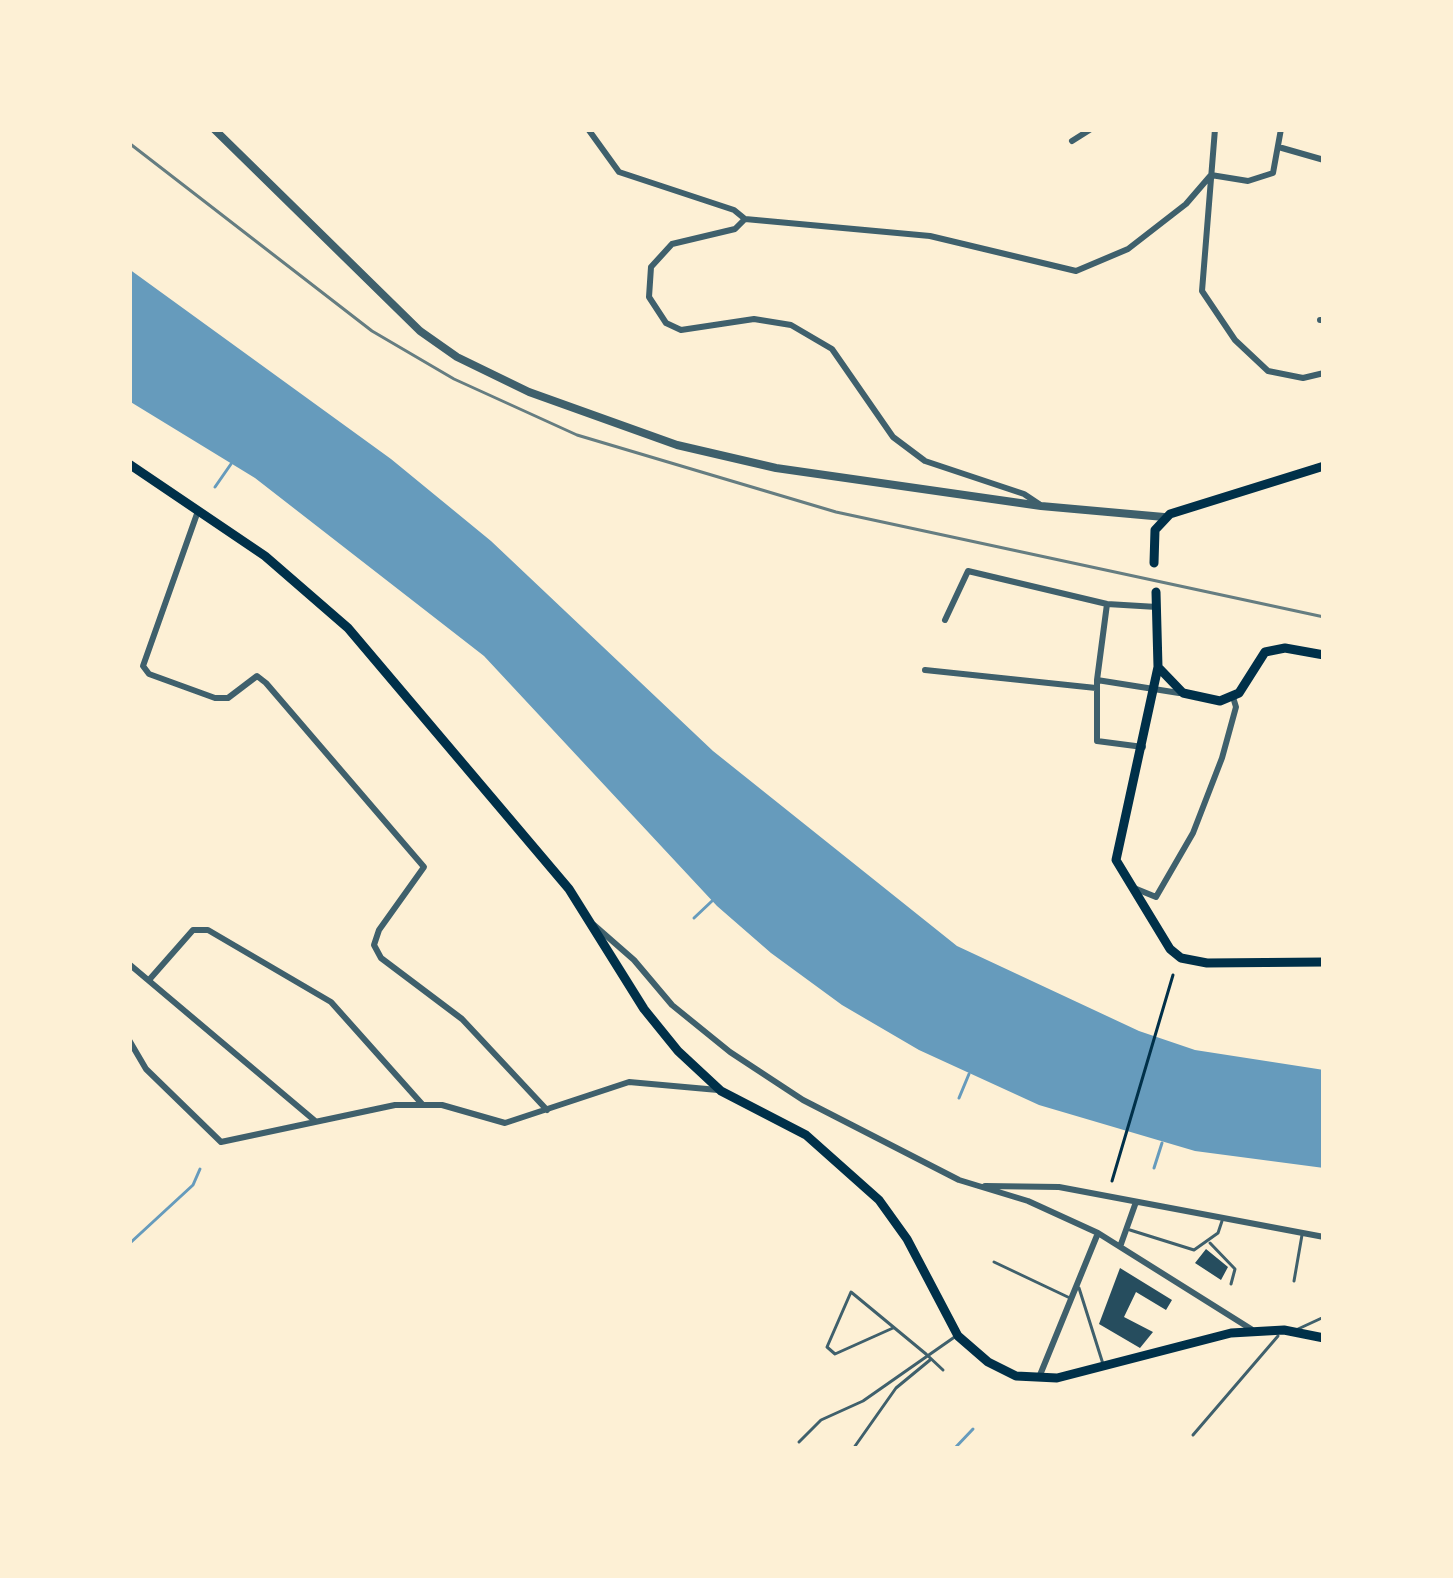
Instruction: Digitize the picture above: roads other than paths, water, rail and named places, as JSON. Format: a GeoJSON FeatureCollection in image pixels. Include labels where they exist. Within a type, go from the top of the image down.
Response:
{"type":"FeatureCollection","features":[{"type":"Feature","properties":{"kind":"main road"},"geometry":{"type":"LineString","coordinates":[[129,464],[199,507],[308,588],[348,628],[410,695],[592,923],[644,1009],[678,1051],[721,1090],[790,1124],[879,1200],[907,1238],[958,1336],[1000,1370],[1039,1378],[1254,1330],[1324,1338]]}},
{"type":"Feature","properties":{"kind":"main road"},"geometry":{"type":"LineString","coordinates":[[1154,562],[1154,534],[1164,518],[1324,466]]}},
{"type":"Feature","properties":{"kind":"main road"},"geometry":{"type":"LineString","coordinates":[[1156,592],[1155,689],[1116,860],[1170,949],[1181,958],[1324,962]]}},
{"type":"Feature","properties":{"kind":"main road"},"geometry":{"type":"LineString","coordinates":[[1158,667],[1183,693],[1216,700],[1233,697],[1251,667],[1276,648],[1324,655]]}},
{"type":"Feature","properties":{"kind":"street"},"geometry":{"type":"LineString","coordinates":[[214,129],[420,332],[457,357],[529,392],[676,445],[776,468],[1041,506],[1164,518]]}},
{"type":"Feature","properties":{"kind":"street"},"geometry":{"type":"LineString","coordinates":[[588,129],[620,172],[734,210],[745,220],[930,236],[1076,271],[1128,249],[1186,204],[1210,175]]}},
{"type":"Feature","properties":{"kind":"street"},"geometry":{"type":"LineString","coordinates":[[1072,141],[1091,129]]}},
{"type":"Feature","properties":{"kind":"street"},"geometry":{"type":"LineString","coordinates":[[1215,129],[1200,268],[1210,307],[1268,371],[1303,377],[1324,373]]}},
{"type":"Feature","properties":{"kind":"street"},"geometry":{"type":"LineString","coordinates":[[1210,175],[1248,181],[1273,173],[1282,148],[1280,129]]}},
{"type":"Feature","properties":{"kind":"street"},"geometry":{"type":"LineString","coordinates":[[1282,148],[1324,160]]}},
{"type":"Feature","properties":{"kind":"street"},"geometry":{"type":"LineString","coordinates":[[745,220],[742,227],[687,239],[660,254],[647,282],[649,297],[667,323],[680,330],[754,319],[791,325],[832,349],[893,437],[925,461],[1024,494],[1041,506]]}},
{"type":"Feature","properties":{"kind":"street"},"geometry":{"type":"LineString","coordinates":[[199,507],[143,666],[149,674],[215,698],[227,698],[257,676],[266,683],[424,867],[379,930],[374,945],[381,958],[462,1019],[548,1110]]}},
{"type":"Feature","properties":{"kind":"street"},"geometry":{"type":"LineString","coordinates":[[945,620],[968,571],[1107,604],[1156,608]]}},
{"type":"Feature","properties":{"kind":"street"},"geometry":{"type":"LineString","coordinates":[[1107,604],[1096,684],[1097,741],[1144,748]]}},
{"type":"Feature","properties":{"kind":"street"},"geometry":{"type":"LineString","coordinates":[[926,670],[1183,693]]}},
{"type":"Feature","properties":{"kind":"street"},"geometry":{"type":"LineString","coordinates":[[1134,888],[1156,897],[1193,833],[1222,758],[1236,707],[1233,697]]}},
{"type":"Feature","properties":{"kind":"street"},"geometry":{"type":"LineString","coordinates":[[592,923],[634,960],[673,1005],[730,1052],[828,1114],[976,1186],[1028,1201],[1098,1233],[1254,1330]]}},
{"type":"Feature","properties":{"kind":"street"},"geometry":{"type":"LineString","coordinates":[[149,980],[193,930],[208,930],[331,1002],[422,1105]]}},
{"type":"Feature","properties":{"kind":"street"},"geometry":{"type":"LineString","coordinates":[[129,964],[316,1122]]}},
{"type":"Feature","properties":{"kind":"street"},"geometry":{"type":"LineString","coordinates":[[129,1040],[146,1069],[221,1142],[373,1108],[454,1108],[491,1123],[548,1110],[629,1082],[721,1090]]}},
{"type":"Feature","properties":{"kind":"street"},"geometry":{"type":"LineString","coordinates":[[976,1186],[1059,1187],[1324,1237]]}},
{"type":"Feature","properties":{"kind":"street"},"geometry":{"type":"LineString","coordinates":[[1121,1245],[1136,1202]]}},
{"type":"Feature","properties":{"kind":"street"},"geometry":{"type":"LineString","coordinates":[[1039,1378],[1098,1233]]}},
{"type":"Feature","properties":{"kind":"lane"},"geometry":{"type":"LineString","coordinates":[[1128,1229],[1194,1250],[1208,1241],[1222,1221]]}},
{"type":"Feature","properties":{"kind":"lane"},"geometry":{"type":"LineString","coordinates":[[1294,1281],[1302,1234]]}},
{"type":"Feature","properties":{"kind":"lane"},"geometry":{"type":"LineString","coordinates":[[1208,1241],[1235,1269],[1231,1284]]}},
{"type":"Feature","properties":{"kind":"lane"},"geometry":{"type":"LineString","coordinates":[[994,1262],[1074,1300]]}},
{"type":"Feature","properties":{"kind":"lane"},"geometry":{"type":"LineString","coordinates":[[1076,1281],[1104,1366]]}},
{"type":"Feature","properties":{"kind":"lane"},"geometry":{"type":"LineString","coordinates":[[893,1328],[835,1354],[827,1347],[851,1292],[943,1370]]}},
{"type":"Feature","properties":{"kind":"lane"},"geometry":{"type":"LineString","coordinates":[[1192,1435],[1288,1331],[1324,1317]]}},
{"type":"Feature","properties":{"kind":"lane"},"geometry":{"type":"LineString","coordinates":[[800,1442],[821,1420],[863,1401],[958,1336]]}},
{"type":"Feature","properties":{"kind":"lane"},"geometry":{"type":"LineString","coordinates":[[853,1449],[896,1388],[931,1359]]}},
{"type":"Feature","properties":{"kind":"water"},"geometry":{"type":"Polygon","coordinates":[[[129,269],[391,459],[491,541],[713,751],[957,946],[1139,1031],[1195,1050],[1324,1070],[1324,1168],[1195,1151],[1039,1105],[919,1050],[842,1005],[771,953],[717,906],[484,656],[255,478],[129,401],[129,269]]]}},
{"type":"Feature","properties":{"kind":"waterway"},"geometry":{"type":"LineString","coordinates":[[215,487],[231,464]]}},
{"type":"Feature","properties":{"kind":"waterway"},"geometry":{"type":"LineString","coordinates":[[694,918],[712,901]]}},
{"type":"Feature","properties":{"kind":"waterway"},"geometry":{"type":"LineString","coordinates":[[959,1098],[969,1074]]}},
{"type":"Feature","properties":{"kind":"waterway"},"geometry":{"type":"LineString","coordinates":[[1154,1168],[1162,1143]]}},
{"type":"Feature","properties":{"kind":"waterway"},"geometry":{"type":"LineString","coordinates":[[129,1244],[193,1185],[200,1169]]}},
{"type":"Feature","properties":{"kind":"waterway"},"geometry":{"type":"LineString","coordinates":[[954,1449],[973,1429]]}},
{"type":"Feature","properties":{"kind":"railway"},"geometry":{"type":"LineString","coordinates":[[129,143],[372,331],[454,379],[577,435],[836,512],[1324,617]]}}]}
